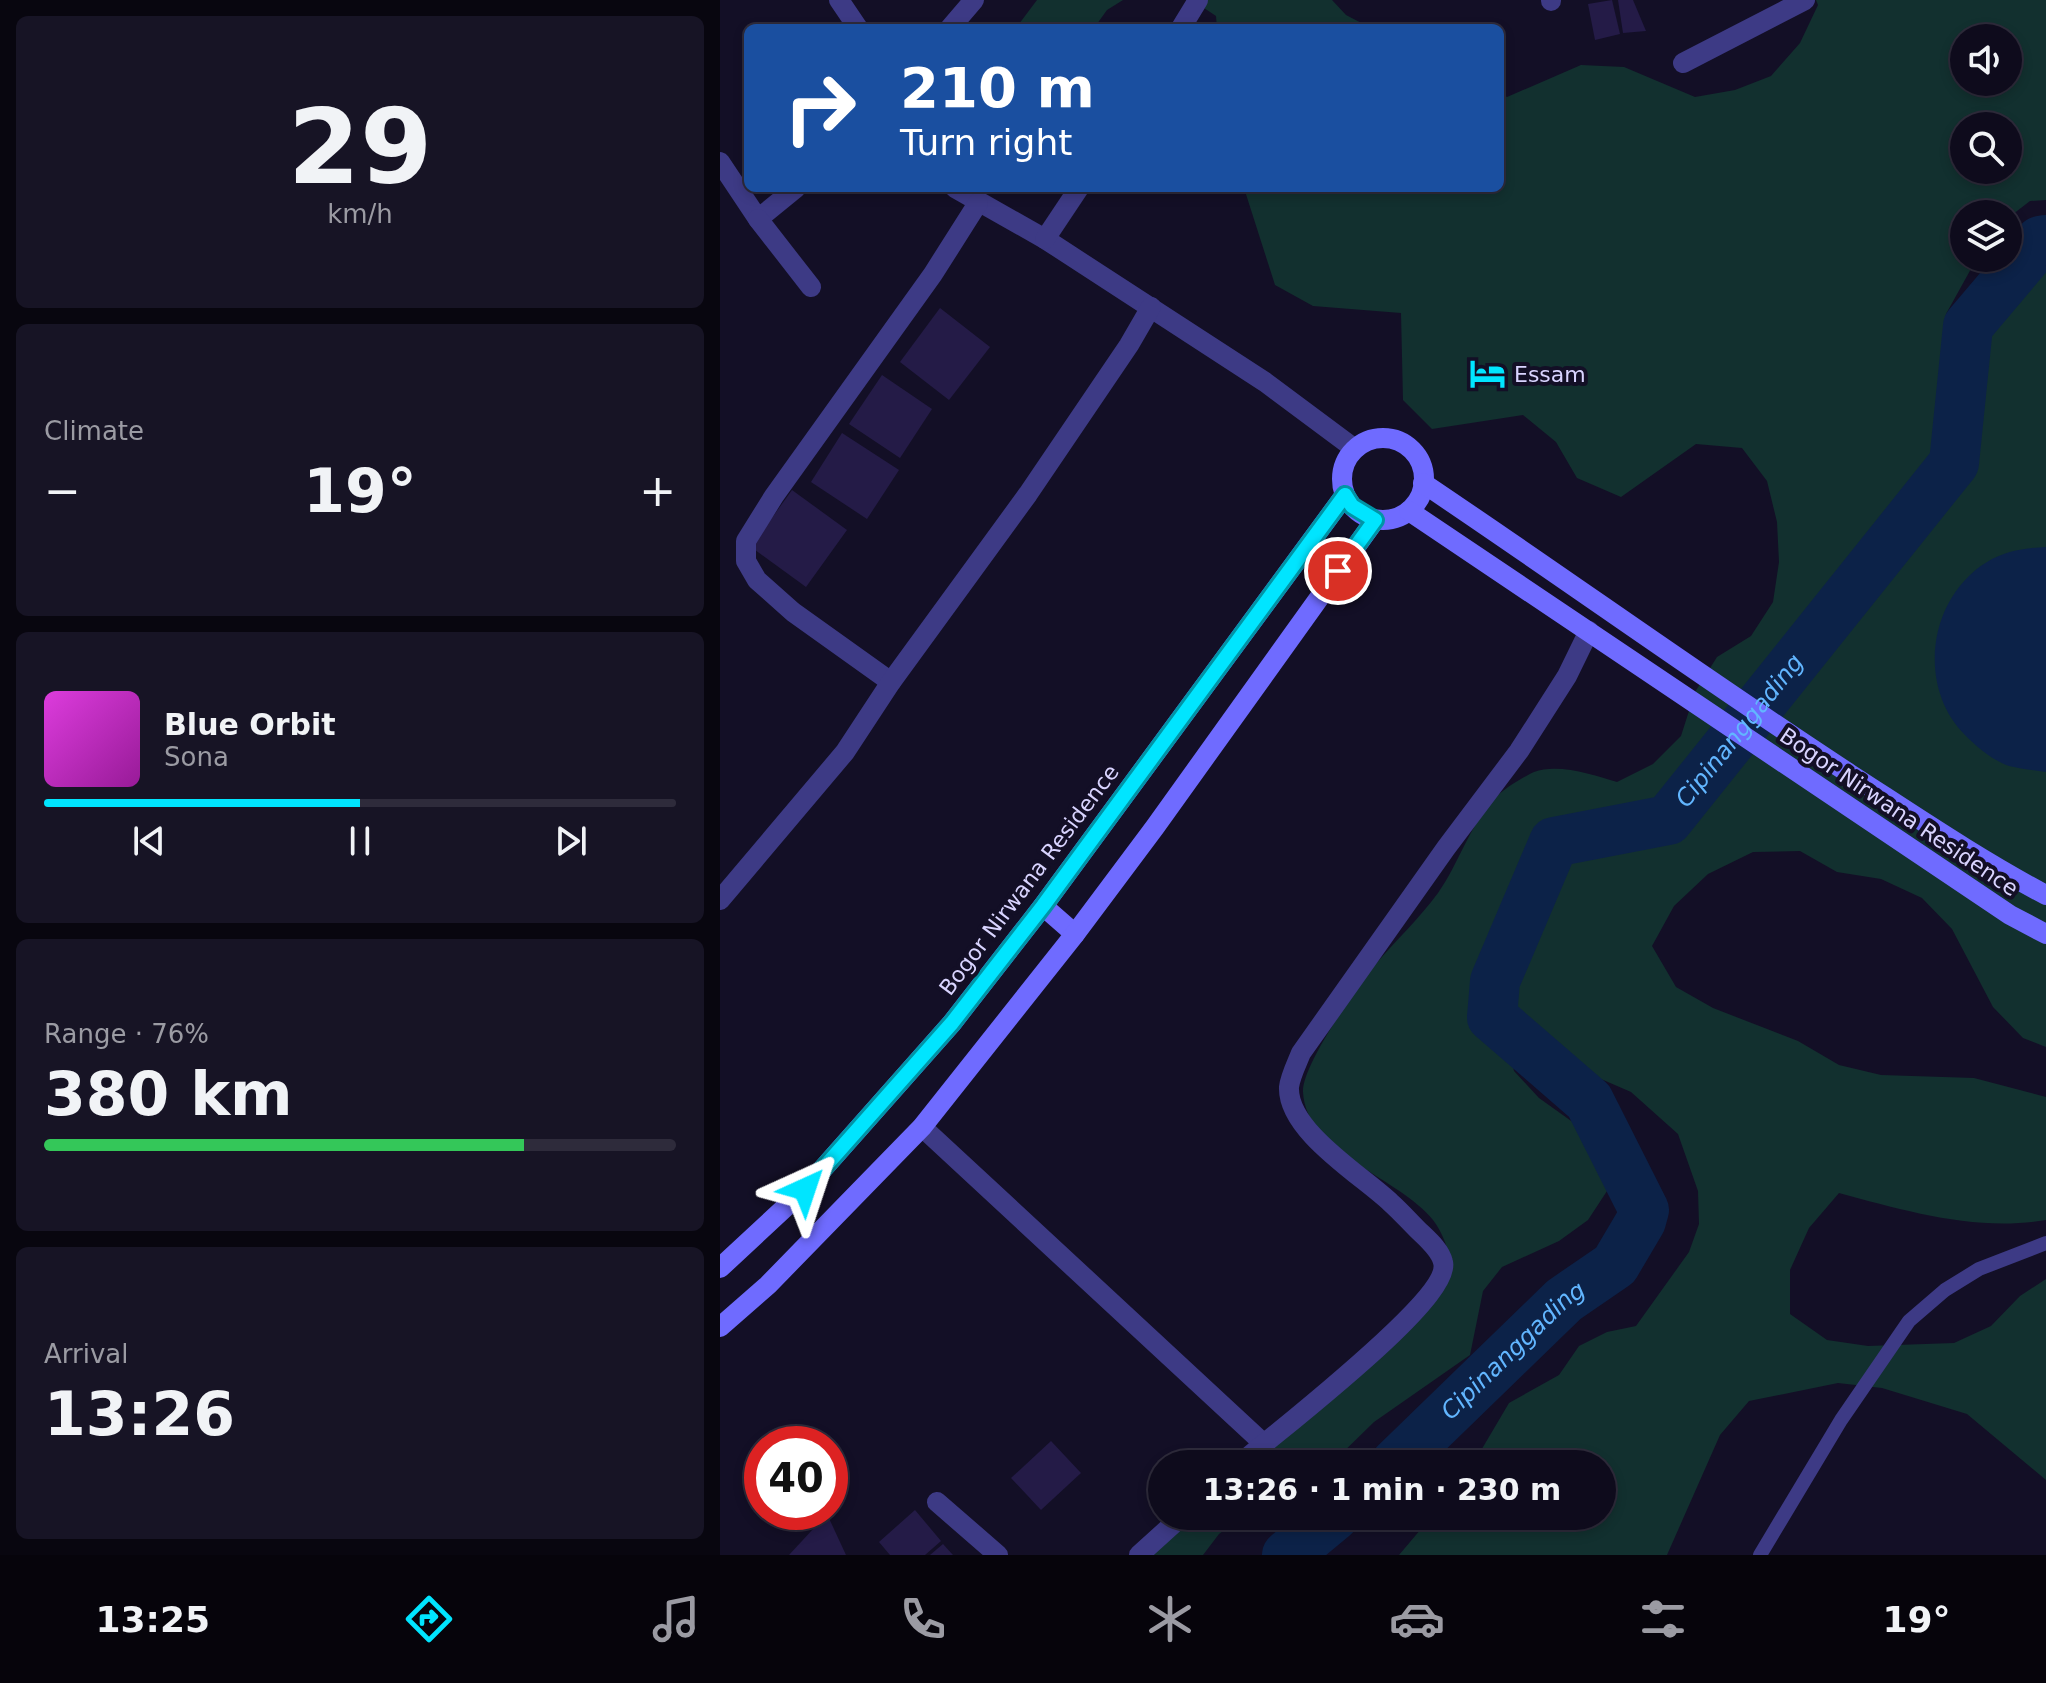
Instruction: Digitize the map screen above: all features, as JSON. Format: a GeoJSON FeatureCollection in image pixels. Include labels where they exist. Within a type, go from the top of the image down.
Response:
{"type":"FeatureCollection","features":[{"type":"Feature","properties":{"kind":"street"},"geometry":{"type":"LineString","coordinates":[[839,0],[855,24]]}},
{"type":"Feature","properties":{"kind":"street"},"geometry":{"type":"LineString","coordinates":[[953,24],[974,0]]}},
{"type":"Feature","properties":{"kind":"street"},"geometry":{"type":"LineString","coordinates":[[1683,63],[1805,0]]}},
{"type":"Feature","properties":{"kind":"street"},"geometry":{"type":"LineString","coordinates":[[1183,24],[1193,2]]}},
{"type":"Feature","properties":{"kind":"street"},"geometry":{"type":"LineString","coordinates":[[720,162],[758,219],[811,287]]}},
{"type":"Feature","properties":{"kind":"street"},"geometry":{"type":"LineString","coordinates":[[758,219],[791,192]]}},
{"type":"Feature","properties":{"kind":"street"},"geometry":{"type":"LineString","coordinates":[[961,192],[1045,239],[1151,307],[1265,382],[1355,449]]}},
{"type":"Feature","properties":{"kind":"street"},"geometry":{"type":"LineString","coordinates":[[1045,239],[1076,192]]}},
{"type":"Feature","properties":{"kind":"street"},"geometry":{"type":"LineString","coordinates":[[891,682],[793,612],[757,580],[746,561],[746,541],[774,496],[933,274],[978,203]]}},
{"type":"Feature","properties":{"kind":"street"},"geometry":{"type":"LineString","coordinates":[[720,900],[845,752],[891,682],[1028,494],[1129,345],[1151,307]]}},
{"type":"Feature","properties":{"kind":"street"},"geometry":{"type":"LineString","coordinates":[[1380,438],[1407,446],[1416,456],[1422,468],[1423,483],[1421,494],[1409,511],[1387,520],[1375,520],[1352,506],[1345,495],[1343,470],[1355,449],[1367,441],[1380,438]]}},
{"type":"Feature","properties":{"kind":"street","name":"Bogor Nirwana Residence"},"geometry":{"type":"LineString","coordinates":[[1423,483],[1602,604],[1726,693],[1989,864],[2046,895]]}},
{"type":"Feature","properties":{"kind":"street","name":"Bogor Nirwana Residence"},"geometry":{"type":"LineString","coordinates":[[720,1268],[805,1189],[952,1023],[1043,906],[1345,495]]}},
{"type":"Feature","properties":{"kind":"street","name":"Bogor Nirwana Residence"},"geometry":{"type":"LineString","coordinates":[[1409,511],[2010,915],[2046,934]]}},
{"type":"Feature","properties":{"kind":"street"},"geometry":{"type":"LineString","coordinates":[[720,1327],[768,1285],[922,1127],[1075,934],[1375,520]]}},
{"type":"Feature","properties":{"kind":"street"},"geometry":{"type":"LineString","coordinates":[[1255,1450],[1383,1345],[1433,1292],[1443,1274],[1443,1262],[1436,1249],[1391,1202],[1328,1152],[1294,1109],[1289,1087],[1301,1053],[1446,848],[1519,751],[1567,676],[1589,631]]}},
{"type":"Feature","properties":{"kind":"street"},"geometry":{"type":"LineString","coordinates":[[1043,906],[1075,934]]}},
{"type":"Feature","properties":{"kind":"street"},"geometry":{"type":"LineString","coordinates":[[922,1127],[1263,1443]]}},
{"type":"Feature","properties":{"kind":"street"},"geometry":{"type":"LineString","coordinates":[[937,1502],[998,1555]]}},
{"type":"Feature","properties":{"kind":"street"},"geometry":{"type":"LineString","coordinates":[[1139,1555],[1167,1530]]}},
{"type":"Feature","properties":{"kind":"lane"},"geometry":{"type":"LineString","coordinates":[[1760,1555],[1841,1420],[1909,1321],[1945,1290],[1979,1269],[2046,1243]]}},
{"type":"Feature","properties":{"kind":"green space"},"geometry":{"type":"Polygon","coordinates":[[[1037,0],[1123,0],[1107,10],[1097,24],[1019,24],[1037,0]]]}},
{"type":"Feature","properties":{"kind":"green space"},"geometry":{"type":"Polygon","coordinates":[[[1192,0],[1332,0],[1346,15],[1363,24],[1217,24],[1216,16],[1192,0]]]}},
{"type":"Feature","properties":{"kind":"green space"},"geometry":{"type":"Polygon","coordinates":[[[1816,0],[2046,0],[2046,200],[2030,201],[2022,207],[2022,200],[1950,200],[1950,272],[1969,272],[1946,314],[1935,409],[1936,428],[1966,348],[2046,265],[2046,1047],[2023,1038],[1993,1007],[1952,929],[1922,898],[1881,879],[1837,872],[1800,851],[1753,852],[1708,874],[1674,906],[1652,946],[1676,987],[1713,1008],[1798,1041],[1839,1065],[1881,1075],[1974,1078],[2046,1097],[2046,1220],[1994,1223],[1942,1218],[1839,1193],[1809,1228],[1790,1270],[1790,1314],[1827,1340],[1868,1346],[1954,1343],[1991,1326],[2020,1296],[2046,1279],[2046,1480],[1967,1414],[1882,1388],[1838,1383],[1749,1401],[1720,1435],[1667,1555],[1399,1555],[1420,1530],[1616,1530],[1616,1450],[1481,1450],[1509,1403],[1559,1375],[1579,1346],[1607,1332],[1636,1326],[1689,1252],[1699,1224],[1698,1191],[1678,1134],[1631,1092],[1601,1079],[1549,1046],[1533,1022],[1507,1038],[1514,1071],[1539,1098],[1588,1133],[1607,1160],[1607,1191],[1588,1220],[1559,1241],[1502,1267],[1483,1291],[1470,1355],[1374,1422],[1345,1450],[1263,1450],[1452,1265],[1445,1241],[1433,1220],[1418,1205],[1357,1163],[1320,1132],[1308,1113],[1303,1092],[1305,1080],[1320,1046],[1343,1009],[1374,966],[1438,893],[1478,821],[1498,795],[1524,777],[1544,770],[1576,771],[1617,782],[1653,764],[1681,736],[1695,692],[1717,657],[1751,636],[1773,602],[1779,562],[1777,522],[1767,481],[1742,448],[1696,444],[1621,497],[1577,478],[1556,442],[1523,415],[1432,429],[1403,400],[1401,313],[1313,306],[1275,285],[1245,192],[1504,192],[1504,95],[1507,97],[1581,65],[1624,67],[1695,97],[1735,90],[1771,76],[1800,43],[1818,5],[1816,0]]]}},
{"type":"Feature","properties":{"kind":"green space"},"geometry":{"type":"Polygon","coordinates":[[[1168,1530],[1224,1530],[1203,1555],[1139,1555],[1168,1530]]]}},
{"type":"Feature","properties":{"kind":"water"},"geometry":{"type":"Polygon","coordinates":[[[2046,547],[2046,772],[2003,763],[1969,739],[1949,714],[1939,692],[1935,668],[1941,620],[1952,597],[1967,578],[2001,555],[2046,547]]]}},
{"type":"Feature","properties":{"kind":"building"},"geometry":{"type":"Polygon","coordinates":[[[1612,0],[1620,34],[1595,40],[1588,4],[1612,0]]]}},
{"type":"Feature","properties":{"kind":"building"},"geometry":{"type":"Polygon","coordinates":[[[1618,0],[1633,0],[1646,31],[1623,33],[1618,0]]]}},
{"type":"Feature","properties":{"kind":"building"},"geometry":{"type":"Polygon","coordinates":[[[940,308],[990,347],[949,400],[900,362],[940,308]]]}},
{"type":"Feature","properties":{"kind":"building"},"geometry":{"type":"Polygon","coordinates":[[[882,375],[932,409],[900,458],[849,424],[882,375]]]}},
{"type":"Feature","properties":{"kind":"building"},"geometry":{"type":"Polygon","coordinates":[[[842,433],[899,470],[867,519],[811,482],[842,433]]]}},
{"type":"Feature","properties":{"kind":"building"},"geometry":{"type":"Polygon","coordinates":[[[792,490],[847,530],[806,587],[751,547],[792,490]]]}},
{"type":"Feature","properties":{"kind":"building"},"geometry":{"type":"Polygon","coordinates":[[[1051,1441],[1081,1473],[1041,1510],[1011,1478],[1051,1441]]]}},
{"type":"Feature","properties":{"kind":"building"},"geometry":{"type":"Polygon","coordinates":[[[915,1510],[941,1541],[925,1555],[890,1555],[879,1542],[915,1510]]]}},
{"type":"Feature","properties":{"kind":"building"},"geometry":{"type":"Polygon","coordinates":[[[812,1530],[834,1530],[846,1555],[789,1555],[812,1530]]]}},
{"type":"Feature","properties":{"kind":"building"},"geometry":{"type":"Polygon","coordinates":[[[943,1544],[953,1555],[930,1555],[943,1544]]]}},
{"type":"Feature","properties":{"kind":"waterway","name":"Cipinanggading"},"geometry":{"type":"LineString","coordinates":[[1409,1450],[1564,1300],[1615,1265],[1641,1221],[1644,1210],[1589,1101],[1492,1017],[1495,981],[1554,842],[1668,820],[1954,463],[1968,326],[2040,241],[2046,240]]}},
{"type":"Feature","properties":{"kind":"waterway","name":"Cipinanggading"},"geometry":{"type":"LineString","coordinates":[[1287,1555],[1317,1530]]}},
{"type":"Feature","properties":{"kind":"place","name":"Essam"},"geometry":{"type":"Point","coordinates":[1488,374]}},
{"type":"Feature","properties":{"kind":"route"},"geometry":{"type":"LineString","coordinates":[[805,1189],[952,1023],[1043,906],[1345,495],[1362,515],[1375,520],[1338,571]]}}]}
